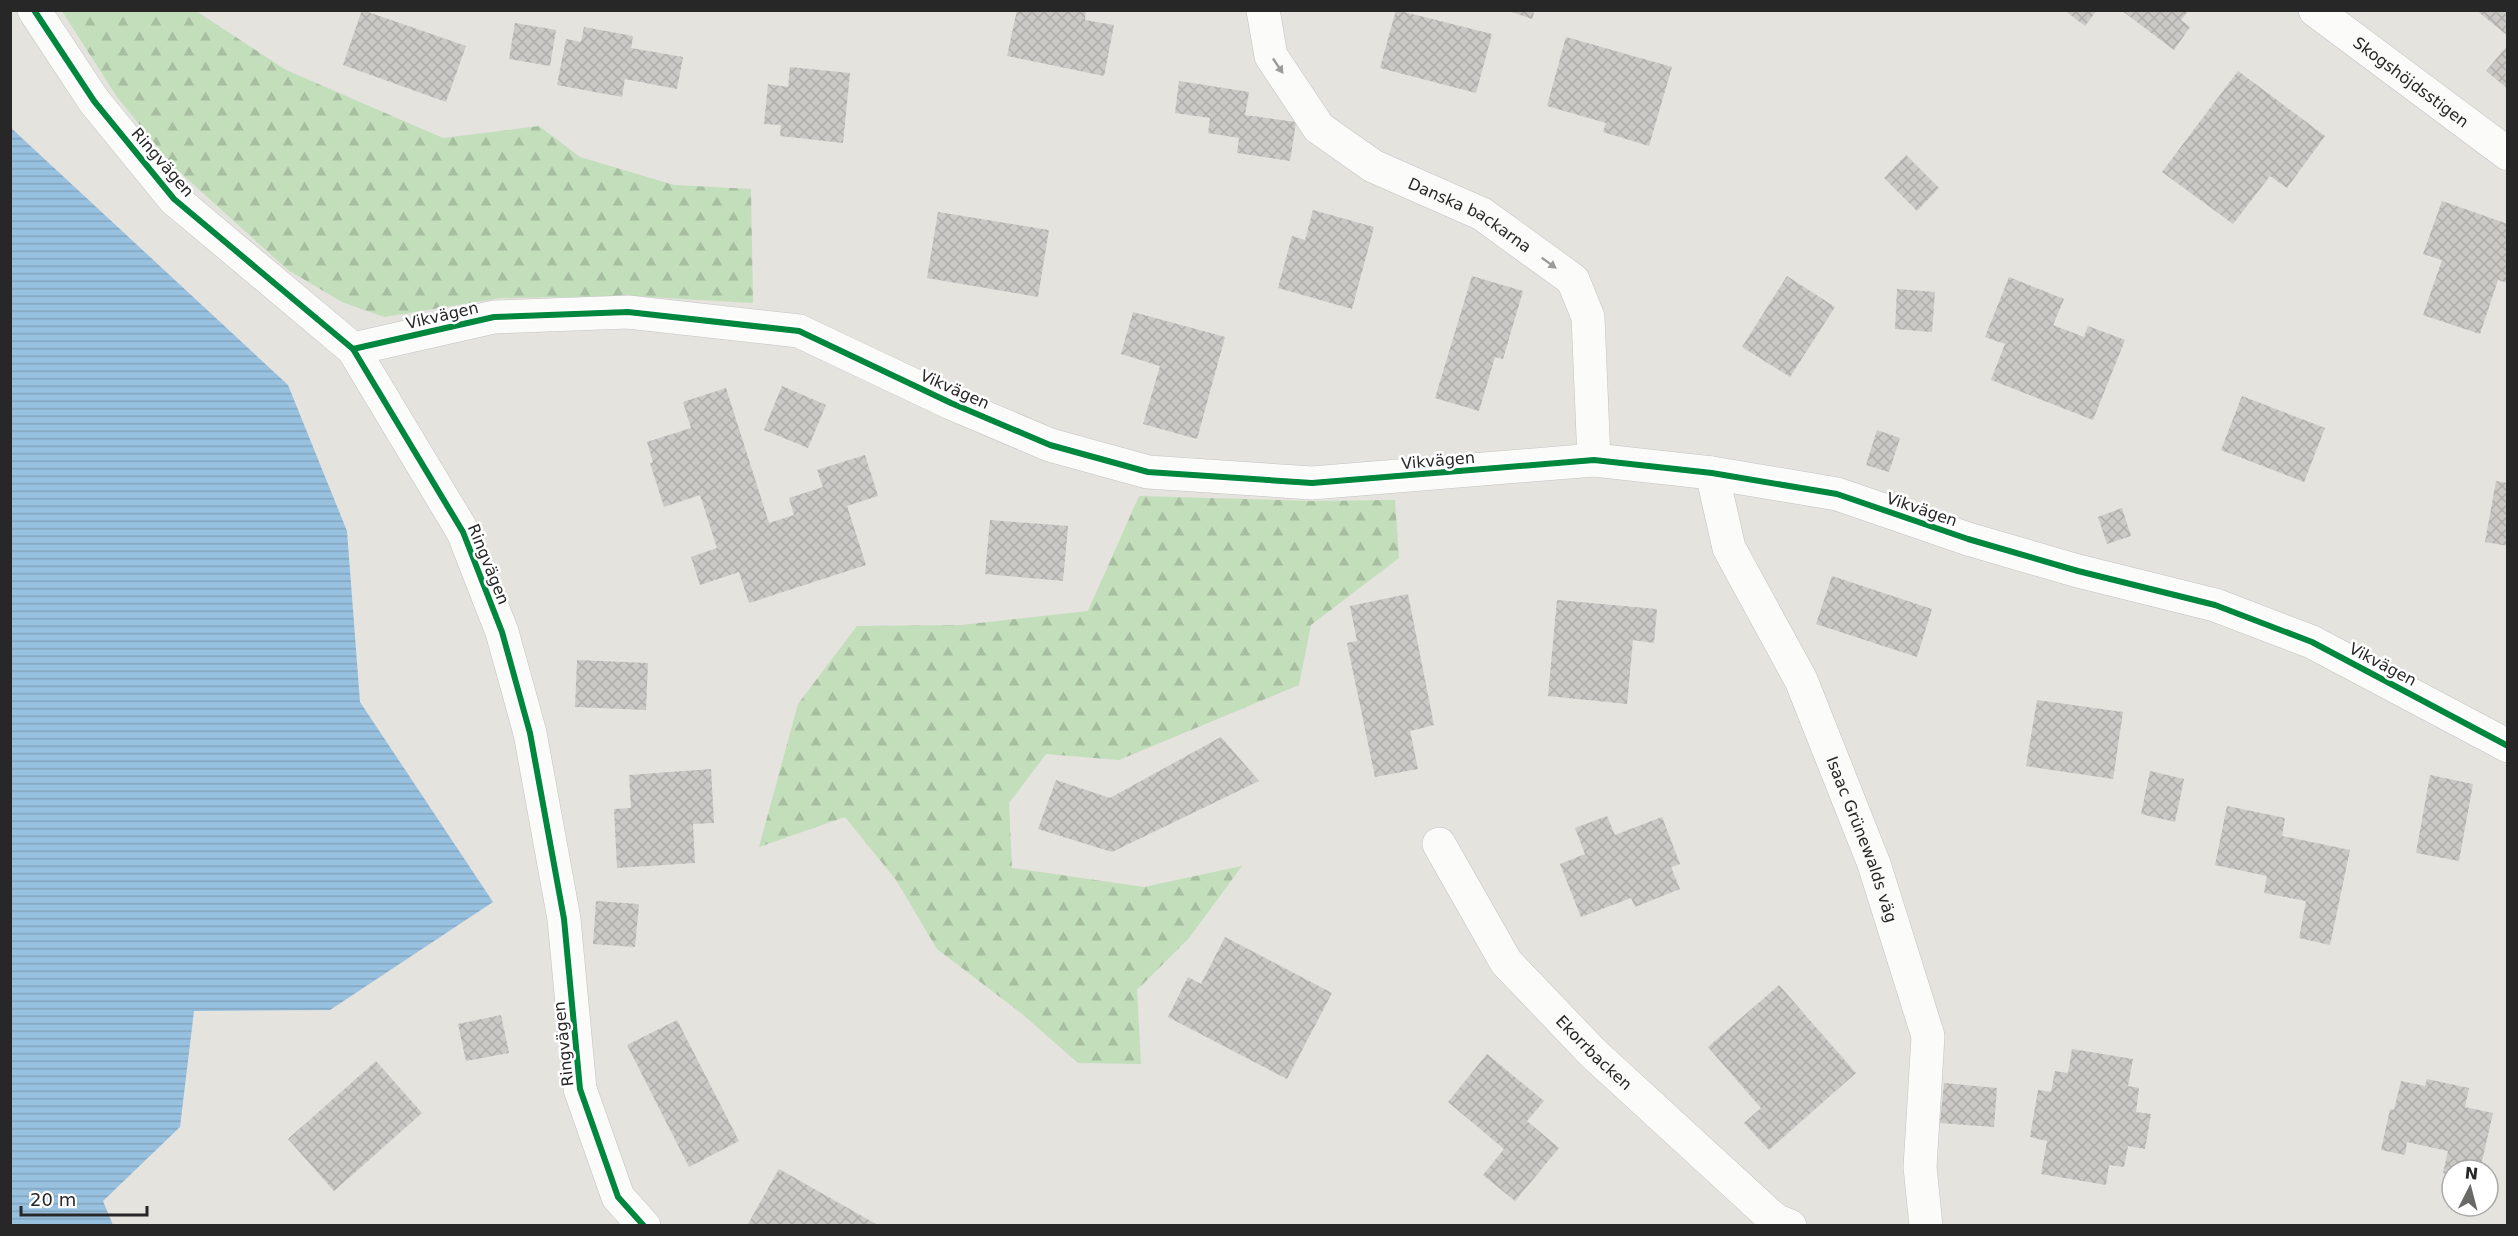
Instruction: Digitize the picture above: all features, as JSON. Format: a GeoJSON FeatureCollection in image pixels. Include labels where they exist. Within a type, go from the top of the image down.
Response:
{"type":"FeatureCollection","features":[{"type":"Feature","properties":{"kind":"street","name":"Ringvägen"},"geometry":{"type":"LineString","coordinates":[[34,10],[94,101],[174,199],[353,350],[463,532],[502,632],[530,733],[564,919],[580,1089],[618,1197],[644,1226]]}},
{"type":"Feature","properties":{"kind":"street","name":"Danska backarna"},"geometry":{"type":"LineString","coordinates":[[1263,10],[1271,56],[1319,128],[1373,166],[1482,214],[1573,280],[1588,317],[1594,460]]}},
{"type":"Feature","properties":{"kind":"street","name":"Skogshöjdsstigen"},"geometry":{"type":"LineString","coordinates":[[2315,10],[2508,154]]}},
{"type":"Feature","properties":{"kind":"street","name":"Vikvägen"},"geometry":{"type":"LineString","coordinates":[[353,350],[494,317],[628,312],[800,331],[951,403],[1050,445],[1148,472],[1312,483],[1594,460],[1712,473],[1837,494],[1968,539],[2078,572],[2215,605],[2312,642],[2508,746]]}},
{"type":"Feature","properties":{"kind":"street","name":"Isaac Grünewalds väg"},"geometry":{"type":"LineString","coordinates":[[1712,473],[1729,548],[1801,680],[1874,864],[1929,1036],[1920,1167],[1926,1226]]}},
{"type":"Feature","properties":{"kind":"street","name":"Ekorrbacken"},"geometry":{"type":"LineString","coordinates":[[1439,844],[1506,962],[1593,1053],[1775,1220],[1790,1226]]}},
{"type":"Feature","properties":{"kind":"green space"},"geometry":{"type":"Polygon","coordinates":[[[62,11],[196,11],[286,70],[443,138],[539,126],[580,157],[674,185],[751,189],[753,303],[632,296],[501,298],[384,317],[342,302],[288,270],[174,167],[117,97],[62,11]]]}},
{"type":"Feature","properties":{"kind":"green space"},"geometry":{"type":"Polygon","coordinates":[[[1139,496],[1312,501],[1395,500],[1399,558],[1311,625],[1299,685],[1119,760],[1046,754],[1009,803],[1012,868],[1144,887],[1242,866],[1189,938],[1137,990],[1141,1064],[1078,1063],[1021,1013],[937,949],[896,880],[845,817],[759,847],[798,704],[857,626],[961,625],[1088,611],[1139,496]]]}},
{"type":"Feature","properties":{"kind":"water"},"geometry":{"type":"Polygon","coordinates":[[[10,127],[288,385],[347,531],[360,702],[493,902],[330,1010],[194,1011],[180,1127],[103,1201],[113,1225],[11,1225],[10,127]]]}},
{"type":"Feature","properties":{"kind":"building"},"geometry":{"type":"Polygon","coordinates":[[[362,10],[466,46],[446,102],[343,65],[362,10]]]}},
{"type":"Feature","properties":{"kind":"building"},"geometry":{"type":"Polygon","coordinates":[[[1017,10],[1086,10],[1085,20],[1114,25],[1104,76],[1007,56],[1017,10]]]}},
{"type":"Feature","properties":{"kind":"building"},"geometry":{"type":"Polygon","coordinates":[[[1396,10],[1492,34],[1476,93],[1380,68],[1396,10]]]}},
{"type":"Feature","properties":{"kind":"building"},"geometry":{"type":"Polygon","coordinates":[[[1506,10],[1535,10],[1532,19],[1506,10]]]}},
{"type":"Feature","properties":{"kind":"building"},"geometry":{"type":"Polygon","coordinates":[[[2064,10],[2097,10],[2085,26],[2064,10]]]}},
{"type":"Feature","properties":{"kind":"building"},"geometry":{"type":"Polygon","coordinates":[[[2121,10],[2189,10],[2181,20],[2190,27],[2174,50],[2121,10]]]}},
{"type":"Feature","properties":{"kind":"building"},"geometry":{"type":"Polygon","coordinates":[[[2476,10],[2508,10],[2508,36],[2476,10]]]}},
{"type":"Feature","properties":{"kind":"building"},"geometry":{"type":"Polygon","coordinates":[[[515,23],[556,30],[550,66],[509,59],[515,23]]]}},
{"type":"Feature","properties":{"kind":"building"},"geometry":{"type":"Polygon","coordinates":[[[584,27],[633,36],[631,48],[683,57],[677,89],[625,79],[622,97],[557,85],[566,39],[581,42],[584,27]]]}},
{"type":"Feature","properties":{"kind":"building"},"geometry":{"type":"Polygon","coordinates":[[[1566,37],[1672,67],[1649,146],[1603,132],[1606,123],[1547,106],[1566,37]]]}},
{"type":"Feature","properties":{"kind":"building"},"geometry":{"type":"Polygon","coordinates":[[[2508,45],[2508,89],[2486,71],[2508,45]]]}},
{"type":"Feature","properties":{"kind":"building"},"geometry":{"type":"Polygon","coordinates":[[[790,67],[850,73],[843,143],[780,136],[781,125],[764,124],[768,84],[788,87],[790,67]]]}},
{"type":"Feature","properties":{"kind":"building"},"geometry":{"type":"Polygon","coordinates":[[[2238,71],[2325,136],[2287,188],[2270,176],[2233,224],[2162,172],[2238,71]]]}},
{"type":"Feature","properties":{"kind":"building"},"geometry":{"type":"Polygon","coordinates":[[[1179,81],[1249,92],[1245,115],[1296,122],[1290,161],[1237,153],[1239,138],[1208,133],[1210,118],[1175,113],[1179,81]]]}},
{"type":"Feature","properties":{"kind":"building"},"geometry":{"type":"Polygon","coordinates":[[[1906,155],[1939,188],[1917,211],[1884,178],[1906,155]]]}},
{"type":"Feature","properties":{"kind":"building"},"geometry":{"type":"Polygon","coordinates":[[[2442,201],[2508,224],[2508,283],[2498,280],[2480,334],[2423,315],[2442,260],[2423,254],[2442,201]]]}},
{"type":"Feature","properties":{"kind":"building"},"geometry":{"type":"Polygon","coordinates":[[[1313,210],[1374,227],[1352,309],[1278,288],[1292,236],[1305,240],[1313,210]]]}},
{"type":"Feature","properties":{"kind":"building"},"geometry":{"type":"Polygon","coordinates":[[[938,212],[1049,230],[1038,297],[927,278],[938,212]]]}},
{"type":"Feature","properties":{"kind":"building"},"geometry":{"type":"Polygon","coordinates":[[[1472,276],[1523,291],[1503,359],[1495,357],[1479,411],[1435,398],[1472,276]]]}},
{"type":"Feature","properties":{"kind":"building"},"geometry":{"type":"Polygon","coordinates":[[[1787,276],[1835,307],[1790,377],[1742,347],[1787,276]]]}},
{"type":"Feature","properties":{"kind":"building"},"geometry":{"type":"Polygon","coordinates":[[[2009,277],[2064,299],[2053,325],[2084,337],[2088,326],[2125,340],[2093,420],[1991,380],[2005,344],[1985,337],[2009,277]]]}},
{"type":"Feature","properties":{"kind":"building"},"geometry":{"type":"Polygon","coordinates":[[[1897,289],[1935,292],[1932,332],[1895,329],[1897,289]]]}},
{"type":"Feature","properties":{"kind":"building"},"geometry":{"type":"Polygon","coordinates":[[[1133,312],[1225,337],[1197,439],[1143,424],[1160,366],[1121,354],[1133,312]]]}},
{"type":"Feature","properties":{"kind":"building"},"geometry":{"type":"Polygon","coordinates":[[[782,386],[826,405],[808,448],[764,430],[782,386]]]}},
{"type":"Feature","properties":{"kind":"building"},"geometry":{"type":"Polygon","coordinates":[[[726,388],[769,523],[794,515],[789,498],[823,487],[817,470],[865,455],[878,496],[847,506],[866,565],[749,603],[739,572],[700,585],[691,557],[717,548],[700,495],[664,507],[650,463],[653,462],[647,442],[691,428],[683,402],[726,388]]]}},
{"type":"Feature","properties":{"kind":"building"},"geometry":{"type":"Polygon","coordinates":[[[2242,396],[2325,428],[2304,482],[2221,450],[2242,396]]]}},
{"type":"Feature","properties":{"kind":"building"},"geometry":{"type":"Polygon","coordinates":[[[1877,430],[1900,438],[1889,472],[1866,465],[1877,430]]]}},
{"type":"Feature","properties":{"kind":"building"},"geometry":{"type":"Polygon","coordinates":[[[2496,481],[2508,483],[2508,546],[2485,542],[2496,481]]]}},
{"type":"Feature","properties":{"kind":"building"},"geometry":{"type":"Polygon","coordinates":[[[2122,508],[2131,536],[2107,544],[2098,517],[2122,508]]]}},
{"type":"Feature","properties":{"kind":"building"},"geometry":{"type":"Polygon","coordinates":[[[990,520],[1068,526],[1063,581],[985,574],[990,520]]]}},
{"type":"Feature","properties":{"kind":"building"},"geometry":{"type":"Polygon","coordinates":[[[1832,576],[1932,609],[1917,657],[1816,624],[1832,576]]]}},
{"type":"Feature","properties":{"kind":"building"},"geometry":{"type":"Polygon","coordinates":[[[1408,594],[1434,725],[1410,731],[1418,769],[1375,777],[1347,643],[1357,641],[1350,606],[1408,594]]]}},
{"type":"Feature","properties":{"kind":"building"},"geometry":{"type":"Polygon","coordinates":[[[1557,600],[1657,609],[1654,643],[1633,640],[1627,704],[1548,696],[1557,600]]]}},
{"type":"Feature","properties":{"kind":"building"},"geometry":{"type":"Polygon","coordinates":[[[577,660],[648,663],[646,710],[575,707],[577,660]]]}},
{"type":"Feature","properties":{"kind":"building"},"geometry":{"type":"Polygon","coordinates":[[[2037,700],[2123,712],[2113,779],[2026,766],[2037,700]]]}},
{"type":"Feature","properties":{"kind":"building"},"geometry":{"type":"Polygon","coordinates":[[[1221,737],[1259,781],[1112,852],[1038,829],[1056,780],[1110,798],[1221,737]]]}},
{"type":"Feature","properties":{"kind":"building"},"geometry":{"type":"Polygon","coordinates":[[[711,769],[714,823],[693,824],[695,863],[617,868],[614,809],[631,808],[629,775],[711,769]]]}},
{"type":"Feature","properties":{"kind":"building"},"geometry":{"type":"Polygon","coordinates":[[[2150,771],[2184,779],[2175,822],[2141,814],[2150,771]]]}},
{"type":"Feature","properties":{"kind":"building"},"geometry":{"type":"Polygon","coordinates":[[[2430,775],[2473,784],[2459,861],[2416,853],[2430,775]]]}},
{"type":"Feature","properties":{"kind":"building"},"geometry":{"type":"Polygon","coordinates":[[[2227,806],[2285,818],[2282,836],[2350,850],[2330,945],[2299,938],[2306,901],[2264,893],[2267,876],[2215,865],[2227,806]]]}},
{"type":"Feature","properties":{"kind":"building"},"geometry":{"type":"Polygon","coordinates":[[[1607,816],[1615,835],[1662,817],[1680,864],[1671,867],[1680,889],[1635,907],[1631,898],[1581,917],[1560,864],[1585,854],[1575,828],[1607,816]]]}},
{"type":"Feature","properties":{"kind":"building"},"geometry":{"type":"Polygon","coordinates":[[[596,901],[639,904],[635,947],[593,944],[596,901]]]}},
{"type":"Feature","properties":{"kind":"building"},"geometry":{"type":"Polygon","coordinates":[[[1225,937],[1332,993],[1287,1079],[1168,1017],[1188,977],[1201,984],[1225,937]]]}},
{"type":"Feature","properties":{"kind":"building"},"geometry":{"type":"Polygon","coordinates":[[[1779,985],[1856,1073],[1769,1150],[1744,1123],[1761,1108],[1708,1047],[1779,985]]]}},
{"type":"Feature","properties":{"kind":"building"},"geometry":{"type":"Polygon","coordinates":[[[501,1015],[509,1053],[466,1061],[458,1024],[501,1015]]]}},
{"type":"Feature","properties":{"kind":"building"},"geometry":{"type":"Polygon","coordinates":[[[677,1020],[739,1141],[689,1167],[627,1045],[677,1020]]]}},
{"type":"Feature","properties":{"kind":"building"},"geometry":{"type":"Polygon","coordinates":[[[2072,1049],[2133,1059],[2128,1086],[2139,1088],[2136,1112],[2151,1114],[2145,1149],[2128,1146],[2124,1167],[2109,1165],[2106,1185],[2041,1174],[2047,1141],[2030,1137],[2038,1090],[2051,1092],[2055,1071],[2068,1073],[2072,1049]]]}},
{"type":"Feature","properties":{"kind":"building"},"geometry":{"type":"Polygon","coordinates":[[[1487,1054],[1544,1101],[1527,1121],[1559,1148],[1515,1201],[1483,1175],[1504,1149],[1448,1102],[1487,1054]]]}},
{"type":"Feature","properties":{"kind":"building"},"geometry":{"type":"Polygon","coordinates":[[[376,1061],[422,1113],[334,1191],[288,1139],[376,1061]]]}},
{"type":"Feature","properties":{"kind":"building"},"geometry":{"type":"Polygon","coordinates":[[[2427,1079],[2469,1088],[2465,1107],[2493,1113],[2483,1158],[2446,1158],[2448,1151],[2407,1142],[2405,1155],[2381,1150],[2390,1109],[2394,1110],[2401,1081],[2425,1086],[2427,1079]]]}},
{"type":"Feature","properties":{"kind":"building"},"geometry":{"type":"Polygon","coordinates":[[[1944,1083],[1997,1088],[1994,1127],[1940,1123],[1944,1083]]]}},
{"type":"Feature","properties":{"kind":"building"},"geometry":{"type":"Polygon","coordinates":[[[779,1169],[876,1224],[875,1226],[748,1224],[779,1169]]]}},
{"type":"Feature","properties":{"kind":"cycle path"},"geometry":{"type":"LineString","coordinates":[[34,10],[94,101],[174,199],[353,349],[463,532],[502,632],[530,733],[564,919],[580,1089],[618,1197],[644,1226]]}},
{"type":"Feature","properties":{"kind":"cycle path"},"geometry":{"type":"LineString","coordinates":[[353,349],[494,317],[628,312],[799,331],[951,403],[1050,445],[1148,472],[1312,483],[1594,460],[1712,473],[1837,494],[1968,539],[2078,571],[2215,605],[2312,642],[2508,746]]}}]}
